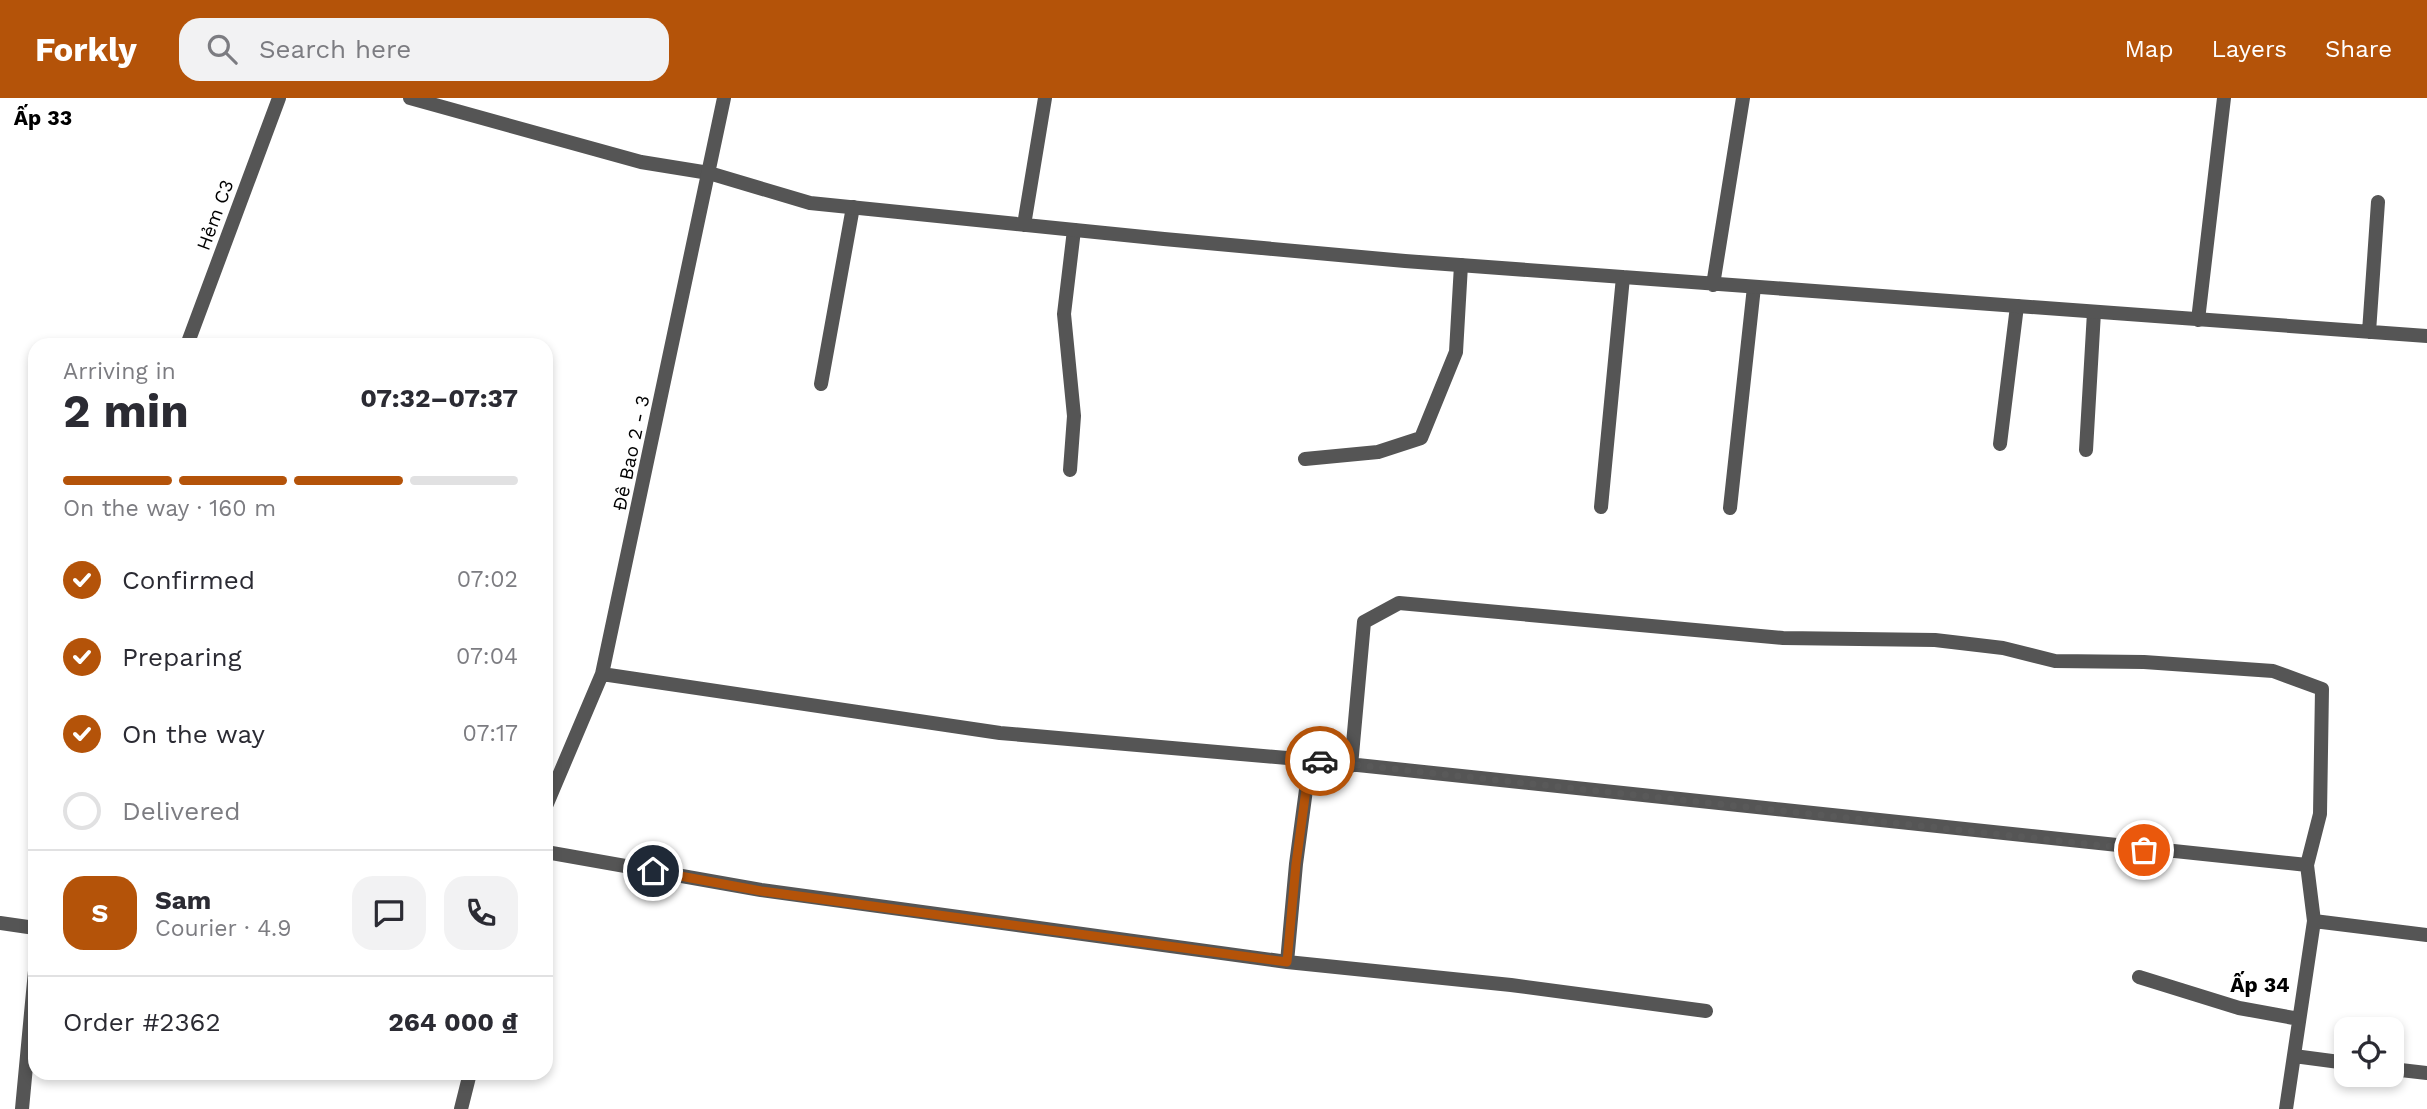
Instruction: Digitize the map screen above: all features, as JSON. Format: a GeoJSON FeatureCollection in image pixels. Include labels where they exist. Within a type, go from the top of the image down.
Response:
{"type":"FeatureCollection","features":[{"type":"Feature","properties":{"kind":"street","name":"Hẻm C3"},"geometry":{"type":"LineString","coordinates":[[190,338],[279,98]]}},
{"type":"Feature","properties":{"kind":"street"},"geometry":{"type":"LineString","coordinates":[[410,98],[641,162],[709,173],[810,203],[1461,265],[2427,336]]}},
{"type":"Feature","properties":{"kind":"street","name":"Đê Bao 2 - 3"},"geometry":{"type":"LineString","coordinates":[[553,790],[602,674],[724,98]]}},
{"type":"Feature","properties":{"kind":"street"},"geometry":{"type":"LineString","coordinates":[[1024,225],[1045,98]]}},
{"type":"Feature","properties":{"kind":"street"},"geometry":{"type":"LineString","coordinates":[[1713,285],[1743,98]]}},
{"type":"Feature","properties":{"kind":"street"},"geometry":{"type":"LineString","coordinates":[[2198,320],[2224,98]]}},
{"type":"Feature","properties":{"kind":"street"},"geometry":{"type":"LineString","coordinates":[[2369,332],[2378,202]]}},
{"type":"Feature","properties":{"kind":"street"},"geometry":{"type":"LineString","coordinates":[[821,384],[853,207]]}},
{"type":"Feature","properties":{"kind":"street"},"geometry":{"type":"LineString","coordinates":[[1070,470],[1074,416],[1064,314],[1074,230]]}},
{"type":"Feature","properties":{"kind":"street"},"geometry":{"type":"LineString","coordinates":[[1305,459],[1378,453],[1421,438],[1456,352],[1461,265]]}},
{"type":"Feature","properties":{"kind":"street"},"geometry":{"type":"LineString","coordinates":[[1601,507],[1623,277]]}},
{"type":"Feature","properties":{"kind":"street"},"geometry":{"type":"LineString","coordinates":[[1730,508],[1754,288]]}},
{"type":"Feature","properties":{"kind":"street"},"geometry":{"type":"LineString","coordinates":[[2000,444],[2017,306]]}},
{"type":"Feature","properties":{"kind":"street"},"geometry":{"type":"LineString","coordinates":[[2086,450],[2094,312]]}},
{"type":"Feature","properties":{"kind":"street"},"geometry":{"type":"LineString","coordinates":[[1351,766],[1364,622],[1399,603],[1783,638],[1935,640],[2003,648],[2055,661],[2144,662],[2273,671],[2322,689],[2319,814],[2307,865],[2314,921],[2286,1109]]}},
{"type":"Feature","properties":{"kind":"street"},"geometry":{"type":"LineString","coordinates":[[602,674],[1000,733],[1310,760],[2307,865]]}},
{"type":"Feature","properties":{"kind":"street"},"geometry":{"type":"LineString","coordinates":[[1287,962],[1296,864],[1310,760]]}},
{"type":"Feature","properties":{"kind":"street"},"geometry":{"type":"LineString","coordinates":[[553,853],[761,891],[1287,962],[1511,985],[1706,1011]]}},
{"type":"Feature","properties":{"kind":"street"},"geometry":{"type":"LineString","coordinates":[[2314,921],[2427,935]]}},
{"type":"Feature","properties":{"kind":"street"},"geometry":{"type":"LineString","coordinates":[[0,923],[28,927]]}},
{"type":"Feature","properties":{"kind":"street"},"geometry":{"type":"LineString","coordinates":[[2139,976],[2239,1008],[2299,1019]]}},
{"type":"Feature","properties":{"kind":"street"},"geometry":{"type":"LineString","coordinates":[[22,1109],[28,1045]]}},
{"type":"Feature","properties":{"kind":"street"},"geometry":{"type":"LineString","coordinates":[[2294,1056],[2334,1061]]}},
{"type":"Feature","properties":{"kind":"street"},"geometry":{"type":"LineString","coordinates":[[2404,1070],[2427,1073]]}},
{"type":"Feature","properties":{"kind":"street"},"geometry":{"type":"LineString","coordinates":[[461,1109],[468,1080]]}},
{"type":"Feature","properties":{"kind":"way so far"},"geometry":{"type":"LineString","coordinates":[[1320,761],[2144,850]]}},
{"type":"Feature","properties":{"kind":"district","name":"Ấp 33"},"geometry":{"type":"Point","coordinates":[43,117]}},
{"type":"Feature","properties":{"kind":"district","name":"Ấp 34"},"geometry":{"type":"Point","coordinates":[2260,984]}},
{"type":"Feature","properties":{"kind":"route"},"geometry":{"type":"LineString","coordinates":[[653,871],[761,891],[1287,962],[1296,864],[1310,760],[1320,761]]}}]}
